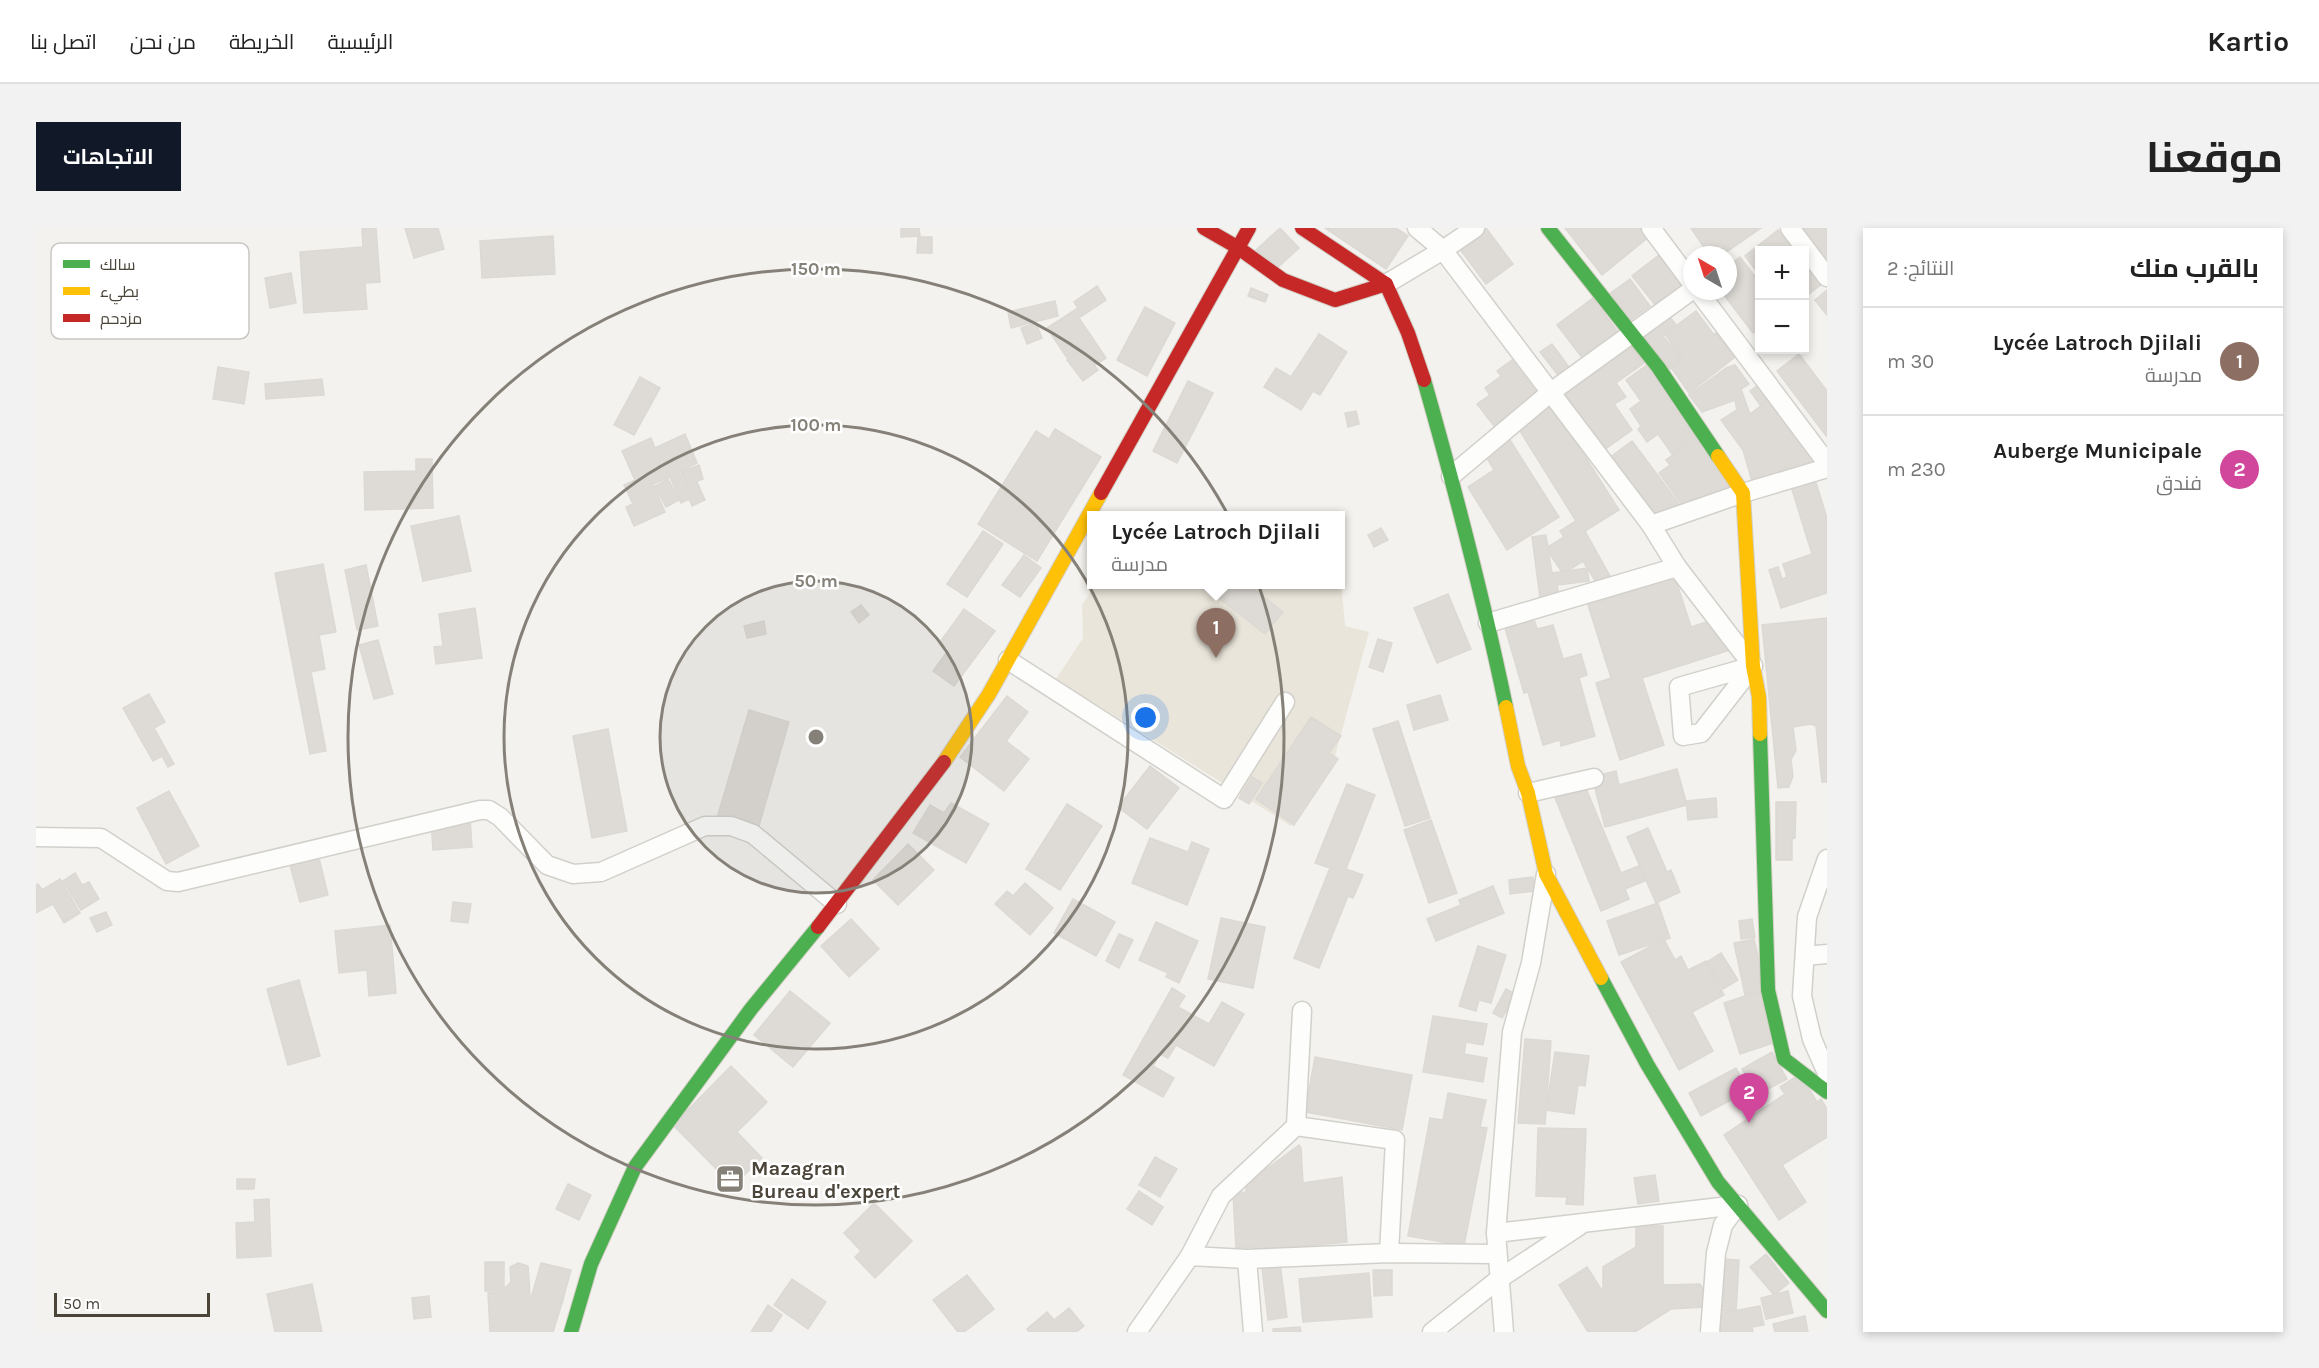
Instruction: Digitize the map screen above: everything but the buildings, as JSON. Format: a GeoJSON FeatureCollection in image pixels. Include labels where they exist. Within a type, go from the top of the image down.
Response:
{"type":"FeatureCollection","features":[{"type":"Feature","properties":{"kind":"main road"},"geometry":{"type":"LineString","coordinates":[[1204,228],[1237,247],[1283,280],[1335,300],[1386,284]]}},
{"type":"Feature","properties":{"kind":"main road"},"geometry":{"type":"LineString","coordinates":[[1091,511],[1249,228]]}},
{"type":"Feature","properties":{"kind":"main road"},"geometry":{"type":"LineString","coordinates":[[1302,228],[1386,284],[1408,333],[1422,373],[1451,476],[1488,623],[1518,766],[1528,793],[1546,874],[1647,1064],[1718,1182],[1827,1311]]}},
{"type":"Feature","properties":{"kind":"main road"},"geometry":{"type":"LineString","coordinates":[[1548,228],[1633,334],[1743,493],[1753,666],[1759,697],[1768,990],[1784,1059],[1827,1092]]}},
{"type":"Feature","properties":{"kind":"main road"},"geometry":{"type":"LineString","coordinates":[[572,1332],[591,1264],[634,1167],[751,1009],[935,776],[989,694],[1087,518]]}},
{"type":"Feature","properties":{"kind":"street"},"geometry":{"type":"LineString","coordinates":[[1417,228],[1443,250],[1651,525],[1677,567],[1753,666]]}},
{"type":"Feature","properties":{"kind":"street"},"geometry":{"type":"LineString","coordinates":[[1386,284],[1475,228]]}},
{"type":"Feature","properties":{"kind":"street"},"geometry":{"type":"LineString","coordinates":[[1651,228],[1683,271]]}},
{"type":"Feature","properties":{"kind":"street"},"geometry":{"type":"LineString","coordinates":[[1790,228],[1827,278]]}},
{"type":"Feature","properties":{"kind":"street"},"geometry":{"type":"LineString","coordinates":[[1451,476],[1551,392],[1683,297]]}},
{"type":"Feature","properties":{"kind":"street"},"geometry":{"type":"LineString","coordinates":[[1651,525],[1827,465],[1705,300]]}},
{"type":"Feature","properties":{"kind":"street"},"geometry":{"type":"LineString","coordinates":[[1488,623],[1677,567]]}},
{"type":"Feature","properties":{"kind":"street"},"geometry":{"type":"LineString","coordinates":[[1008,660],[1224,799],[1285,702]]}},
{"type":"Feature","properties":{"kind":"street"},"geometry":{"type":"LineString","coordinates":[[1753,666],[1701,733],[1683,736],[1679,687],[1753,666]]}},
{"type":"Feature","properties":{"kind":"street"},"geometry":{"type":"LineString","coordinates":[[1528,793],[1594,777]]}},
{"type":"Feature","properties":{"kind":"street"},"geometry":{"type":"LineString","coordinates":[[36,837],[101,838],[167,881],[178,882],[480,810],[489,810],[500,817],[547,865],[573,874],[601,872],[705,826],[731,826],[753,834],[837,903]]}},
{"type":"Feature","properties":{"kind":"street"},"geometry":{"type":"LineString","coordinates":[[1827,859],[1808,917],[1802,996],[1812,1039],[1827,1073]]}},
{"type":"Feature","properties":{"kind":"street"},"geometry":{"type":"LineString","coordinates":[[1504,1332],[1496,1233],[1512,1032],[1531,963],[1546,874]]}},
{"type":"Feature","properties":{"kind":"street"},"geometry":{"type":"LineString","coordinates":[[1805,956],[1827,954]]}},
{"type":"Feature","properties":{"kind":"street"},"geometry":{"type":"LineString","coordinates":[[1137,1332],[1190,1256],[1221,1196],[1296,1126],[1302,1011]]}},
{"type":"Feature","properties":{"kind":"street"},"geometry":{"type":"LineString","coordinates":[[1296,1126],[1395,1140],[1389,1253]]}},
{"type":"Feature","properties":{"kind":"street"},"geometry":{"type":"LineString","coordinates":[[1496,1233],[1737,1205]]}},
{"type":"Feature","properties":{"kind":"street"},"geometry":{"type":"LineString","coordinates":[[1710,1332],[1716,1253],[1723,1225],[1737,1205]]}},
{"type":"Feature","properties":{"kind":"street"},"geometry":{"type":"LineString","coordinates":[[1432,1332],[1499,1278],[1582,1224]]}},
{"type":"Feature","properties":{"kind":"street"},"geometry":{"type":"LineString","coordinates":[[1190,1256],[1247,1259],[1389,1253],[1496,1254]]}},
{"type":"Feature","properties":{"kind":"street"},"geometry":{"type":"LineString","coordinates":[[1247,1259],[1252,1332]]}},
{"type":"Feature","properties":{"kind":"shaded area"},"geometry":{"type":"Polygon","coordinates":[[[1092,589],[1342,589],[1345,626],[1369,632],[1335,756],[1291,826],[1056,679],[1083,638],[1082,605],[1092,589]]]}},
{"type":"Feature","properties":{"kind":"traffic: fast"},"geometry":{"type":"LineString","coordinates":[[1548,228],[1658,367],[1718,456]]}},
{"type":"Feature","properties":{"kind":"traffic: fast"},"geometry":{"type":"LineString","coordinates":[[1424,380],[1468,543],[1506,707]]}},
{"type":"Feature","properties":{"kind":"traffic: fast"},"geometry":{"type":"LineString","coordinates":[[1760,734],[1768,990],[1784,1059],[1827,1092]]}},
{"type":"Feature","properties":{"kind":"traffic: fast"},"geometry":{"type":"LineString","coordinates":[[571,1332],[591,1264],[635,1167],[751,1009],[818,927]]}},
{"type":"Feature","properties":{"kind":"traffic: fast"},"geometry":{"type":"LineString","coordinates":[[1601,978],[1647,1064],[1718,1182],[1827,1311]]}},
{"type":"Feature","properties":{"kind":"traffic: slow"},"geometry":{"type":"LineString","coordinates":[[1718,456],[1743,493],[1753,666],[1759,697],[1760,734]]}},
{"type":"Feature","properties":{"kind":"traffic: slow"},"geometry":{"type":"LineString","coordinates":[[1091,511],[1101,493]]}},
{"type":"Feature","properties":{"kind":"traffic: slow"},"geometry":{"type":"LineString","coordinates":[[944,762],[989,694],[1087,518]]}},
{"type":"Feature","properties":{"kind":"traffic: slow"},"geometry":{"type":"LineString","coordinates":[[1506,707],[1518,766],[1528,793],[1546,874],[1601,978]]}},
{"type":"Feature","properties":{"kind":"traffic: jam"},"geometry":{"type":"LineString","coordinates":[[1204,228],[1237,247],[1283,280],[1335,300],[1386,284]]}},
{"type":"Feature","properties":{"kind":"traffic: jam"},"geometry":{"type":"LineString","coordinates":[[1101,493],[1249,228]]}},
{"type":"Feature","properties":{"kind":"traffic: jam"},"geometry":{"type":"LineString","coordinates":[[1302,228],[1386,284],[1408,333],[1424,380]]}},
{"type":"Feature","properties":{"kind":"traffic: jam"},"geometry":{"type":"LineString","coordinates":[[818,927],[944,762]]}},
{"type":"Feature","properties":{"kind":"place","name":"Lycée Latroch Djilali"},"geometry":{"type":"Point","coordinates":[1216,658]}},
{"type":"Feature","properties":{"kind":"place","name":"Auberge Municipale"},"geometry":{"type":"Point","coordinates":[1749,1123]}},
{"type":"Feature","properties":{"kind":"place","name":"Mazagran Bureau d'expert"},"geometry":{"type":"Point","coordinates":[730,1179]}}]}
